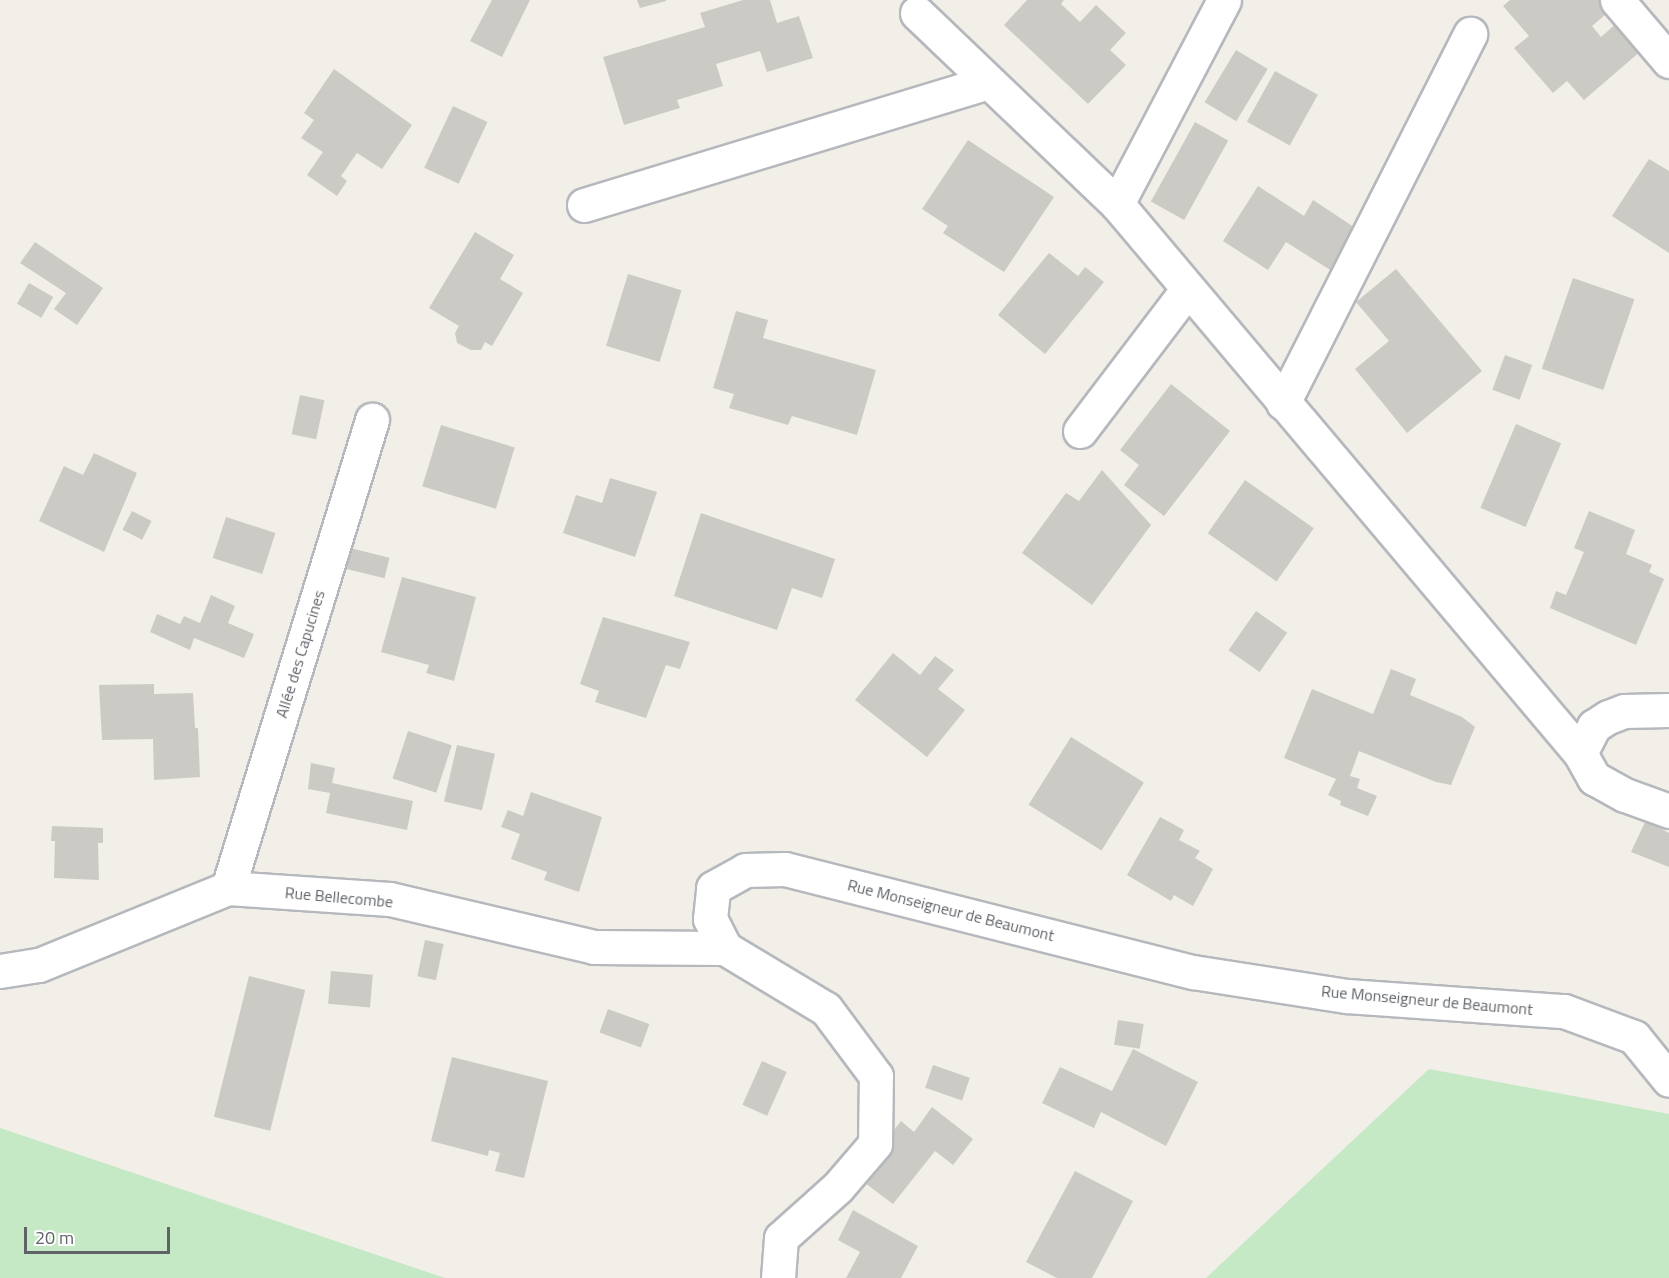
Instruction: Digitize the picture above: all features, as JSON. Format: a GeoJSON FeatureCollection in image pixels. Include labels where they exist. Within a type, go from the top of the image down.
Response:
{"type":"FeatureCollection","features":[{"type":"Feature","properties":{"kind":"street"},"geometry":{"type":"LineString","coordinates":[[1116,204],[1224,0]]}},
{"type":"Feature","properties":{"kind":"street"},"geometry":{"type":"LineString","coordinates":[[1617,0],[1669,61]]}},
{"type":"Feature","properties":{"kind":"street"},"geometry":{"type":"LineString","coordinates":[[917,13],[1116,204],[1580,753],[1594,778],[1625,795],[1669,811]]}},
{"type":"Feature","properties":{"kind":"street"},"geometry":{"type":"LineString","coordinates":[[1283,403],[1470,34]]}},
{"type":"Feature","properties":{"kind":"street"},"geometry":{"type":"LineString","coordinates":[[584,205],[989,82]]}},
{"type":"Feature","properties":{"kind":"street"},"geometry":{"type":"LineString","coordinates":[[1080,431],[1187,290]]}},
{"type":"Feature","properties":{"kind":"street","name":"Allée des Capucines"},"geometry":{"type":"LineString","coordinates":[[228,888],[372,420]]}},
{"type":"Feature","properties":{"kind":"street"},"geometry":{"type":"LineString","coordinates":[[1580,753],[1593,726],[1608,717],[1624,711],[1669,710]]}},
{"type":"Feature","properties":{"kind":"street","name":"Rue Monseigneur de Beaumont"},"geometry":{"type":"LineString","coordinates":[[725,948],[710,919],[713,888],[745,870],[785,869],[1193,972],[1347,996],[1564,1011],[1634,1037],[1669,1080]]}},
{"type":"Feature","properties":{"kind":"street","name":"Rue Bellecombe"},"geometry":{"type":"LineString","coordinates":[[0,971],[39,965],[228,888],[390,899],[594,947],[725,948]]}},
{"type":"Feature","properties":{"kind":"street"},"geometry":{"type":"LineString","coordinates":[[725,948],[825,1010],[876,1076],[875,1144],[838,1187],[781,1238],[778,1278]]}},
{"type":"Feature","properties":{"kind":"green space"},"geometry":{"type":"Polygon","coordinates":[[[1429,1069],[1669,1114],[1669,1278],[1206,1278],[1429,1069]]]}},
{"type":"Feature","properties":{"kind":"green space"},"geometry":{"type":"Polygon","coordinates":[[[0,1128],[445,1278],[0,1278],[0,1128]]]}},
{"type":"Feature","properties":{"kind":"building"},"geometry":{"type":"Polygon","coordinates":[[[492,0],[530,0],[502,57],[470,41],[492,0]]]}},
{"type":"Feature","properties":{"kind":"building"},"geometry":{"type":"Polygon","coordinates":[[[637,0],[666,0],[666,1],[640,8],[637,0]]]}},
{"type":"Feature","properties":{"kind":"building"},"geometry":{"type":"Polygon","coordinates":[[[743,0],[770,0],[777,23],[799,16],[813,58],[767,72],[760,51],[716,64],[723,86],[677,100],[680,108],[624,125],[603,57],[705,27],[700,13],[743,0]]]}},
{"type":"Feature","properties":{"kind":"building"},"geometry":{"type":"Polygon","coordinates":[[[1027,0],[1064,0],[1061,4],[1080,22],[1096,5],[1126,33],[1110,50],[1126,65],[1088,104],[1004,25],[1027,0]]]}},
{"type":"Feature","properties":{"kind":"building"},"geometry":{"type":"Polygon","coordinates":[[[1510,0],[1604,0],[1612,9],[1592,26],[1601,37],[1618,22],[1642,50],[1584,100],[1567,81],[1553,93],[1514,48],[1529,36],[1503,6],[1510,0]]]}},
{"type":"Feature","properties":{"kind":"building"},"geometry":{"type":"Polygon","coordinates":[[[1236,50],[1268,69],[1236,121],[1205,102],[1236,50]]]}},
{"type":"Feature","properties":{"kind":"building"},"geometry":{"type":"Polygon","coordinates":[[[334,69],[412,125],[382,169],[357,153],[341,176],[347,181],[337,196],[307,175],[323,152],[301,138],[314,120],[304,113],[334,69]]]}},
{"type":"Feature","properties":{"kind":"building"},"geometry":{"type":"Polygon","coordinates":[[[1275,71],[1318,95],[1290,145],[1247,122],[1275,71]]]}},
{"type":"Feature","properties":{"kind":"building"},"geometry":{"type":"Polygon","coordinates":[[[453,106],[487,122],[459,184],[424,168],[453,106]]]}},
{"type":"Feature","properties":{"kind":"building"},"geometry":{"type":"Polygon","coordinates":[[[1195,122],[1228,140],[1184,220],[1151,202],[1195,122]]]}},
{"type":"Feature","properties":{"kind":"building"},"geometry":{"type":"Polygon","coordinates":[[[968,140],[1054,197],[1004,272],[943,233],[948,226],[922,209],[968,140]]]}},
{"type":"Feature","properties":{"kind":"building"},"geometry":{"type":"Polygon","coordinates":[[[1649,159],[1669,171],[1669,253],[1612,216],[1649,159]]]}},
{"type":"Feature","properties":{"kind":"building"},"geometry":{"type":"Polygon","coordinates":[[[1258,186],[1304,216],[1313,200],[1357,229],[1335,273],[1286,242],[1268,270],[1223,241],[1258,186]]]}},
{"type":"Feature","properties":{"kind":"building"},"geometry":{"type":"Polygon","coordinates":[[[475,232],[514,255],[500,279],[523,293],[492,346],[485,342],[481,350],[471,350],[457,343],[455,333],[459,326],[429,308],[475,232]]]}},
{"type":"Feature","properties":{"kind":"building"},"geometry":{"type":"Polygon","coordinates":[[[35,242],[103,288],[77,325],[54,309],[66,293],[20,263],[35,242]]]}},
{"type":"Feature","properties":{"kind":"building"},"geometry":{"type":"Polygon","coordinates":[[[1049,253],[1078,276],[1085,267],[1104,282],[1045,354],[998,315],[1049,253]]]}},
{"type":"Feature","properties":{"kind":"building"},"geometry":{"type":"Polygon","coordinates":[[[1396,269],[1482,371],[1407,433],[1355,369],[1389,341],[1356,302],[1396,269]]]}},
{"type":"Feature","properties":{"kind":"building"},"geometry":{"type":"Polygon","coordinates":[[[628,274],[682,290],[660,362],[606,346],[628,274]]]}},
{"type":"Feature","properties":{"kind":"building"},"geometry":{"type":"Polygon","coordinates":[[[1573,278],[1634,299],[1603,390],[1542,369],[1573,278]]]}},
{"type":"Feature","properties":{"kind":"building"},"geometry":{"type":"Polygon","coordinates":[[[29,283],[53,297],[41,318],[17,304],[29,283]]]}},
{"type":"Feature","properties":{"kind":"building"},"geometry":{"type":"Polygon","coordinates":[[[736,311],[768,320],[763,338],[876,370],[857,435],[792,416],[788,425],[729,408],[734,394],[713,388],[736,311]]]}},
{"type":"Feature","properties":{"kind":"building"},"geometry":{"type":"Polygon","coordinates":[[[1505,355],[1532,365],[1520,400],[1492,390],[1505,355]]]}},
{"type":"Feature","properties":{"kind":"building"},"geometry":{"type":"Polygon","coordinates":[[[1171,384],[1230,431],[1164,516],[1124,485],[1139,465],[1120,450],[1171,384]]]}},
{"type":"Feature","properties":{"kind":"building"},"geometry":{"type":"Polygon","coordinates":[[[300,395],[324,400],[316,439],[292,434],[300,395]]]}},
{"type":"Feature","properties":{"kind":"building"},"geometry":{"type":"Polygon","coordinates":[[[1516,424],[1561,443],[1526,527],[1480,508],[1516,424]]]}},
{"type":"Feature","properties":{"kind":"building"},"geometry":{"type":"Polygon","coordinates":[[[441,425],[515,448],[496,509],[422,486],[441,425]]]}},
{"type":"Feature","properties":{"kind":"building"},"geometry":{"type":"Polygon","coordinates":[[[94,453],[137,473],[104,552],[39,521],[64,466],[83,475],[94,453]]]}},
{"type":"Feature","properties":{"kind":"building"},"geometry":{"type":"Polygon","coordinates":[[[1102,470],[1151,525],[1092,605],[1022,553],[1066,493],[1079,501],[1102,470]]]}},
{"type":"Feature","properties":{"kind":"building"},"geometry":{"type":"Polygon","coordinates":[[[610,478],[657,492],[635,557],[563,533],[576,495],[602,503],[610,478]]]}},
{"type":"Feature","properties":{"kind":"building"},"geometry":{"type":"Polygon","coordinates":[[[1245,480],[1314,528],[1277,581],[1208,533],[1245,480]]]}},
{"type":"Feature","properties":{"kind":"building"},"geometry":{"type":"Polygon","coordinates":[[[132,511],[152,521],[142,540],[122,530],[132,511]]]}},
{"type":"Feature","properties":{"kind":"building"},"geometry":{"type":"Polygon","coordinates":[[[1589,511],[1635,530],[1626,554],[1652,565],[1649,572],[1664,579],[1636,645],[1550,608],[1556,591],[1566,595],[1584,552],[1574,548],[1589,511]]]}},
{"type":"Feature","properties":{"kind":"building"},"geometry":{"type":"Polygon","coordinates":[[[701,513],[835,559],[822,598],[792,588],[777,630],[674,596],[701,513]]]}},
{"type":"Feature","properties":{"kind":"building"},"geometry":{"type":"Polygon","coordinates":[[[226,517],[275,533],[262,574],[213,558],[226,517]]]}},
{"type":"Feature","properties":{"kind":"building"},"geometry":{"type":"Polygon","coordinates":[[[342,546],[390,558],[384,578],[337,566],[342,546]]]}},
{"type":"Feature","properties":{"kind":"building"},"geometry":{"type":"Polygon","coordinates":[[[402,577],[476,597],[454,681],[426,673],[429,665],[381,652],[402,577]]]}},
{"type":"Feature","properties":{"kind":"building"},"geometry":{"type":"Polygon","coordinates":[[[211,595],[235,606],[228,623],[254,634],[244,658],[194,638],[190,650],[150,632],[157,614],[180,624],[184,616],[200,623],[211,595]]]}},
{"type":"Feature","properties":{"kind":"building"},"geometry":{"type":"Polygon","coordinates":[[[1256,611],[1287,633],[1260,672],[1228,650],[1256,611]]]}},
{"type":"Feature","properties":{"kind":"building"},"geometry":{"type":"Polygon","coordinates":[[[603,617],[690,642],[680,669],[666,665],[646,718],[595,702],[599,691],[580,684],[603,617]]]}},
{"type":"Feature","properties":{"kind":"building"},"geometry":{"type":"Polygon","coordinates":[[[893,653],[920,675],[935,656],[954,670],[938,689],[965,710],[927,757],[855,700],[893,653]]]}},
{"type":"Feature","properties":{"kind":"building"},"geometry":{"type":"Polygon","coordinates":[[[1391,669],[1416,679],[1410,695],[1462,717],[1475,727],[1451,785],[1436,782],[1359,751],[1350,776],[1360,779],[1357,788],[1377,796],[1368,816],[1340,805],[1341,801],[1328,795],[1336,779],[1284,758],[1312,689],[1373,714],[1391,669]]]}},
{"type":"Feature","properties":{"kind":"building"},"geometry":{"type":"Polygon","coordinates":[[[154,684],[154,694],[193,693],[195,728],[198,728],[200,777],[154,780],[153,739],[102,740],[99,685],[154,684]]]}},
{"type":"Feature","properties":{"kind":"building"},"geometry":{"type":"Polygon","coordinates":[[[408,731],[452,745],[436,793],[393,779],[408,731]]]}},
{"type":"Feature","properties":{"kind":"building"},"geometry":{"type":"Polygon","coordinates":[[[1071,737],[1144,783],[1102,850],[1029,805],[1071,737]]]}},
{"type":"Feature","properties":{"kind":"building"},"geometry":{"type":"Polygon","coordinates":[[[457,745],[495,754],[482,810],[444,802],[457,745]]]}},
{"type":"Feature","properties":{"kind":"building"},"geometry":{"type":"Polygon","coordinates":[[[311,763],[335,768],[332,783],[413,801],[407,830],[326,813],[330,793],[308,789],[311,763]]]}},
{"type":"Feature","properties":{"kind":"building"},"geometry":{"type":"Polygon","coordinates":[[[531,792],[602,817],[579,892],[544,880],[547,872],[511,859],[520,834],[501,827],[508,810],[523,816],[531,792]]]}},
{"type":"Feature","properties":{"kind":"building"},"geometry":{"type":"Polygon","coordinates":[[[1160,817],[1184,830],[1179,840],[1200,851],[1195,858],[1213,869],[1193,906],[1174,895],[1171,901],[1127,875],[1160,817]]]}},
{"type":"Feature","properties":{"kind":"building"},"geometry":{"type":"Polygon","coordinates":[[[1646,820],[1669,833],[1669,867],[1631,852],[1646,820]]]}},
{"type":"Feature","properties":{"kind":"building"},"geometry":{"type":"Polygon","coordinates":[[[52,826],[103,828],[103,843],[98,843],[99,880],[54,878],[55,841],[51,841],[52,826]]]}},
{"type":"Feature","properties":{"kind":"building"},"geometry":{"type":"Polygon","coordinates":[[[425,940],[444,944],[436,980],[417,976],[425,940]]]}},
{"type":"Feature","properties":{"kind":"building"},"geometry":{"type":"Polygon","coordinates":[[[331,971],[373,975],[370,1008],[328,1004],[331,971]]]}},
{"type":"Feature","properties":{"kind":"building"},"geometry":{"type":"Polygon","coordinates":[[[249,976],[305,990],[270,1131],[214,1117],[249,976]]]}},
{"type":"Feature","properties":{"kind":"building"},"geometry":{"type":"Polygon","coordinates":[[[608,1009],[649,1024],[641,1048],[599,1032],[608,1009]]]}},
{"type":"Feature","properties":{"kind":"building"},"geometry":{"type":"Polygon","coordinates":[[[1118,1020],[1144,1024],[1140,1049],[1114,1045],[1118,1020]]]}},
{"type":"Feature","properties":{"kind":"building"},"geometry":{"type":"Polygon","coordinates":[[[1133,1049],[1198,1082],[1166,1146],[1101,1112],[1094,1128],[1042,1103],[1060,1067],[1112,1091],[1133,1049]]]}},
{"type":"Feature","properties":{"kind":"building"},"geometry":{"type":"Polygon","coordinates":[[[452,1057],[548,1081],[524,1178],[495,1171],[500,1153],[489,1150],[488,1156],[431,1141],[452,1057]]]}},
{"type":"Feature","properties":{"kind":"building"},"geometry":{"type":"Polygon","coordinates":[[[762,1061],[787,1072],[767,1116],[742,1105],[762,1061]]]}},
{"type":"Feature","properties":{"kind":"building"},"geometry":{"type":"Polygon","coordinates":[[[933,1065],[970,1078],[962,1100],[925,1088],[933,1065]]]}},
{"type":"Feature","properties":{"kind":"building"},"geometry":{"type":"Polygon","coordinates":[[[932,1107],[973,1139],[953,1165],[935,1151],[893,1204],[857,1177],[901,1121],[914,1132],[932,1107]]]}},
{"type":"Feature","properties":{"kind":"building"},"geometry":{"type":"Polygon","coordinates":[[[1075,1171],[1133,1201],[1092,1278],[1057,1278],[1026,1262],[1075,1171]]]}},
{"type":"Feature","properties":{"kind":"building"},"geometry":{"type":"Polygon","coordinates":[[[853,1210],[918,1246],[901,1278],[846,1278],[860,1252],[838,1240],[853,1210]]]}}]}
